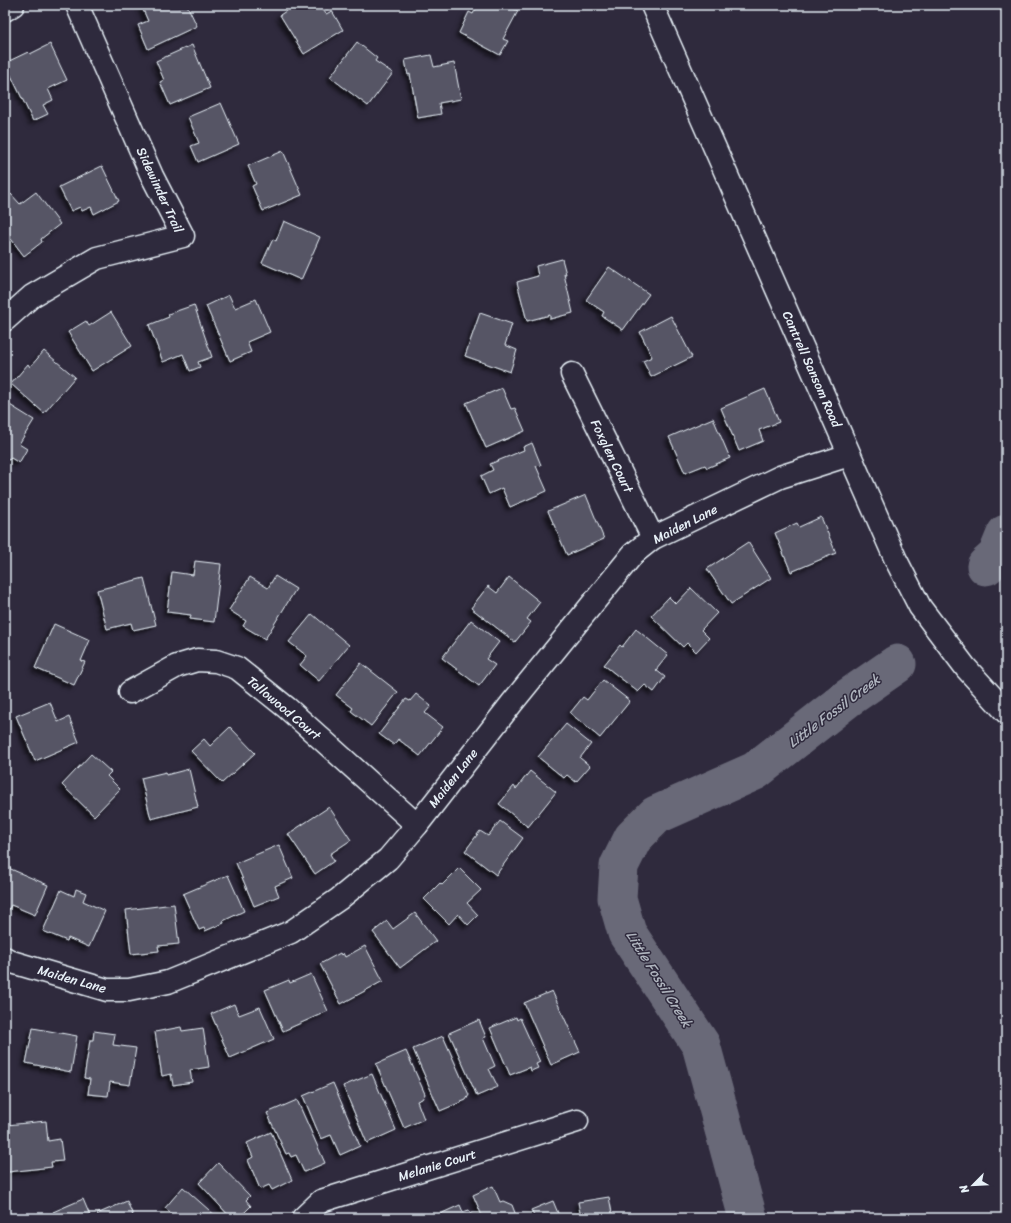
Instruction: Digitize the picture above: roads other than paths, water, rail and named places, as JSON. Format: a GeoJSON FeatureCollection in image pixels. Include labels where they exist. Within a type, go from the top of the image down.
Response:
{"type":"FeatureCollection","features":[{"type":"Feature","properties":{"kind":"street"},"geometry":{"type":"LineString","coordinates":[[5,10],[13,5]]}},
{"type":"Feature","properties":{"kind":"street","name":"Sidewinder Trail"},"geometry":{"type":"LineString","coordinates":[[5,320],[32,296],[97,258],[183,236],[152,176],[77,5]]}},
{"type":"Feature","properties":{"kind":"street","name":"Cantrell Sansom Road"},"geometry":{"type":"LineString","coordinates":[[652,5],[896,560],[920,607],[966,668],[1006,712]]}},
{"type":"Feature","properties":{"kind":"street","name":"Foxglen Court"},"geometry":{"type":"LineString","coordinates":[[572,374],[653,538]]}},
{"type":"Feature","properties":{"kind":"street","name":"Maiden Lane"},"geometry":{"type":"LineString","coordinates":[[7,965],[107,990],[129,990],[168,982],[291,932],[339,899],[388,859],[417,825],[512,703],[633,554],[653,538],[780,477],[849,455]]}},
{"type":"Feature","properties":{"kind":"street","name":"Tallowood Court"},"geometry":{"type":"LineString","coordinates":[[130,692],[177,666],[197,660],[216,661],[237,668],[287,708],[417,825]]}},
{"type":"Feature","properties":{"kind":"street","name":"Melanie Court"},"geometry":{"type":"LineString","coordinates":[[303,1218],[321,1201],[578,1121]]}},
{"type":"Feature","properties":{"kind":"waterway","name":"Little Fossil Creek"},"geometry":{"type":"LineString","coordinates":[[986,566],[997,556],[1006,534]]}},
{"type":"Feature","properties":{"kind":"waterway","name":"Little Fossil Creek"},"geometry":{"type":"LineString","coordinates":[[748,1218],[701,1045],[627,933],[617,898],[619,866],[633,838],[656,815],[755,771],[848,698],[897,664]]}}]}
